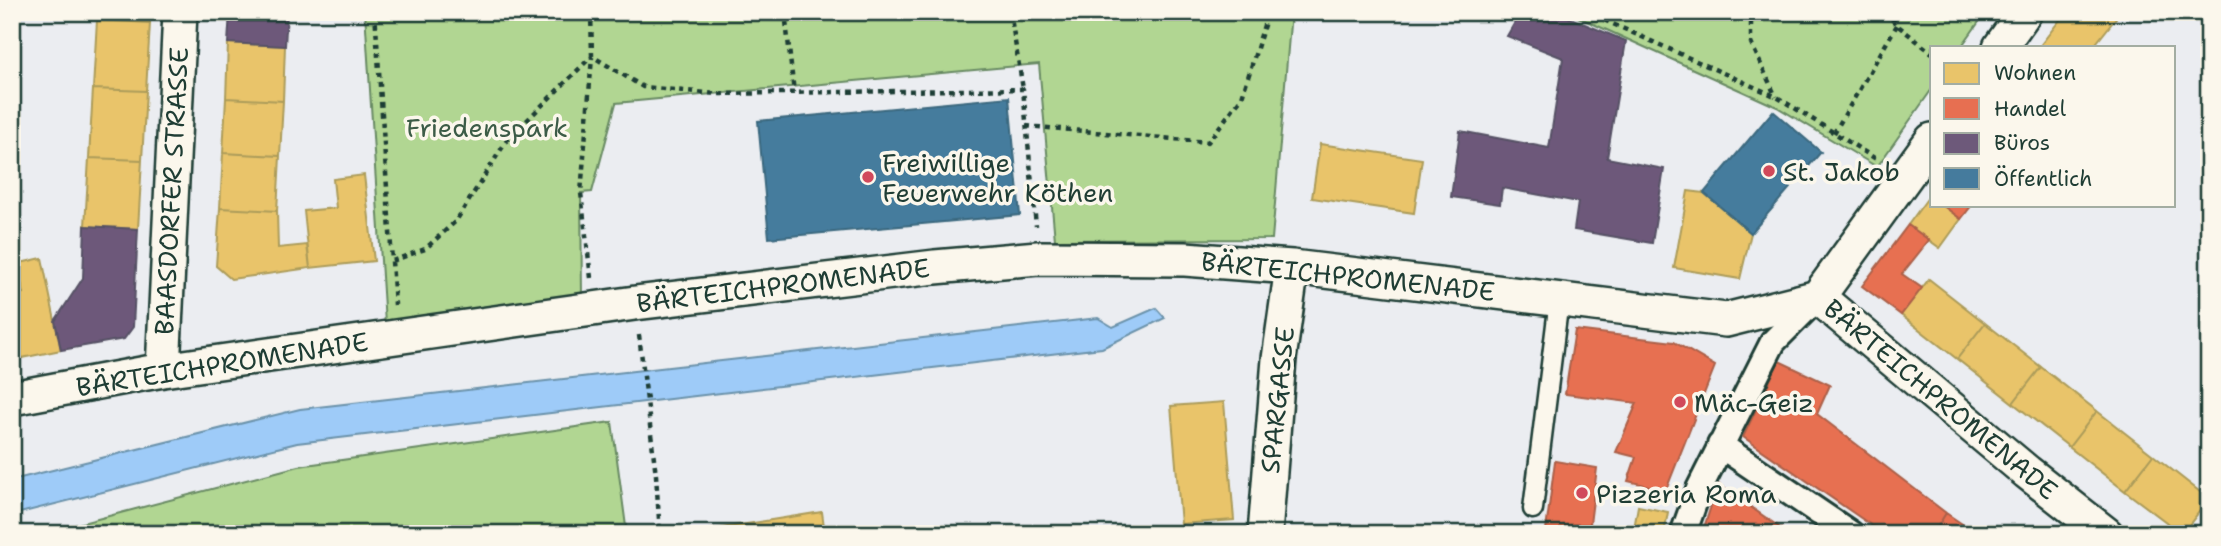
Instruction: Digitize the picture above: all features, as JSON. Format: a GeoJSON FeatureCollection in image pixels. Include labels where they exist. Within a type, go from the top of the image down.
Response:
{"type":"FeatureCollection","features":[{"type":"Feature","properties":{"kind":"street","name":"BAASDORFER STRASSE"},"geometry":{"type":"LineString","coordinates":[[163,370],[180,12]]}},
{"type":"Feature","properties":{"kind":"street"},"geometry":{"type":"LineString","coordinates":[[2001,46],[2025,12]]}},
{"type":"Feature","properties":{"kind":"street"},"geometry":{"type":"LineString","coordinates":[[1683,534],[1699,489],[1773,342],[1818,297],[1930,144]]}},
{"type":"Feature","properties":{"kind":"street","name":"BÄRTEICHPROMENADE"},"geometry":{"type":"LineString","coordinates":[[12,398],[163,370],[595,308],[935,267],[1038,258],[1185,259],[1292,267],[1726,320],[1818,297],[2027,472],[2106,534]]}},
{"type":"Feature","properties":{"kind":"street","name":"SPARGASSE"},"geometry":{"type":"LineString","coordinates":[[1265,534],[1278,372],[1292,267]]}},
{"type":"Feature","properties":{"kind":"street"},"geometry":{"type":"LineString","coordinates":[[1720,445],[1851,534]]}},
{"type":"Feature","properties":{"kind":"lane"},"geometry":{"type":"LineString","coordinates":[[1533,509],[1559,300]]}},
{"type":"Feature","properties":{"kind":"path"},"geometry":{"type":"LineString","coordinates":[[375,12],[397,338]]}},
{"type":"Feature","properties":{"kind":"path"},"geometry":{"type":"LineString","coordinates":[[591,12],[592,56],[581,193],[595,308]]}},
{"type":"Feature","properties":{"kind":"path"},"geometry":{"type":"LineString","coordinates":[[785,12],[794,93]]}},
{"type":"Feature","properties":{"kind":"path"},"geometry":{"type":"LineString","coordinates":[[1010,12],[1023,89],[1038,258]]}},
{"type":"Feature","properties":{"kind":"path"},"geometry":{"type":"LineString","coordinates":[[1026,125],[1208,142],[1242,97],[1268,12]]}},
{"type":"Feature","properties":{"kind":"path"},"geometry":{"type":"LineString","coordinates":[[1586,12],[1777,97],[1886,165]]}},
{"type":"Feature","properties":{"kind":"path"},"geometry":{"type":"LineString","coordinates":[[1607,21],[1612,12]]}},
{"type":"Feature","properties":{"kind":"path"},"geometry":{"type":"LineString","coordinates":[[1751,12],[1751,43],[1777,97]]}},
{"type":"Feature","properties":{"kind":"path"},"geometry":{"type":"LineString","coordinates":[[1885,12],[1930,50]]}},
{"type":"Feature","properties":{"kind":"path"},"geometry":{"type":"LineString","coordinates":[[1834,132],[1897,25]]}},
{"type":"Feature","properties":{"kind":"path"},"geometry":{"type":"LineString","coordinates":[[392,261],[425,249],[456,221],[506,141],[592,56]]}},
{"type":"Feature","properties":{"kind":"path"},"geometry":{"type":"LineString","coordinates":[[592,56],[643,87],[717,94],[1023,89]]}},
{"type":"Feature","properties":{"kind":"path"},"geometry":{"type":"LineString","coordinates":[[640,345],[660,534]]}},
{"type":"Feature","properties":{"kind":"green space","name":"Friedenspark"},"geometry":{"type":"Polygon","coordinates":[[[365,12],[1291,12],[1272,239],[1055,240],[1039,64],[616,103],[592,192],[581,193],[582,298],[385,323],[365,12]]]}},
{"type":"Feature","properties":{"kind":"green space"},"geometry":{"type":"Polygon","coordinates":[[[1567,12],[1986,12],[1962,46],[1930,46],[1930,92],[1877,167],[1777,107],[1567,12]]]}},
{"type":"Feature","properties":{"kind":"green space"},"geometry":{"type":"Polygon","coordinates":[[[612,422],[627,534],[68,534],[67,527],[299,466],[612,422]]]}},
{"type":"Feature","properties":{"kind":"water"},"geometry":{"type":"Polygon","coordinates":[[[1156,308],[1165,318],[1102,348],[297,443],[12,515],[12,480],[300,409],[1098,318],[1113,327],[1156,308]]]}},
{"type":"Feature","properties":{"kind":"building: Wohnen"},"geometry":{"type":"Polygon","coordinates":[[[98,12],[150,12],[150,23],[97,20],[98,12]]]}},
{"type":"Feature","properties":{"kind":"building: Wohnen"},"geometry":{"type":"Polygon","coordinates":[[[2066,12],[2109,12],[2116,18],[2094,46],[2040,46],[2066,12]]]}},
{"type":"Feature","properties":{"kind":"building: Wohnen"},"geometry":{"type":"Polygon","coordinates":[[[97,20],[150,23],[146,91],[93,89],[97,20]]]}},
{"type":"Feature","properties":{"kind":"building: Wohnen"},"geometry":{"type":"Polygon","coordinates":[[[228,43],[285,46],[283,101],[226,98],[228,43]]]}},
{"type":"Feature","properties":{"kind":"building: Wohnen"},"geometry":{"type":"Polygon","coordinates":[[[93,89],[146,91],[142,160],[89,158],[93,89]]]}},
{"type":"Feature","properties":{"kind":"building: Wohnen"},"geometry":{"type":"Polygon","coordinates":[[[226,98],[283,101],[280,156],[223,153],[226,98]]]}},
{"type":"Feature","properties":{"kind":"building: Wohnen"},"geometry":{"type":"Polygon","coordinates":[[[1320,144],[1422,159],[1414,213],[1312,198],[1320,144]]]}},
{"type":"Feature","properties":{"kind":"building: Wohnen"},"geometry":{"type":"Polygon","coordinates":[[[223,153],[280,156],[277,211],[220,208],[223,153]]]}},
{"type":"Feature","properties":{"kind":"building: Wohnen"},"geometry":{"type":"Polygon","coordinates":[[[89,158],[142,160],[138,229],[85,226],[89,158]]]}},
{"type":"Feature","properties":{"kind":"building: Wohnen"},"geometry":{"type":"Polygon","coordinates":[[[364,175],[374,261],[310,268],[304,211],[336,208],[333,179],[364,175]]]}},
{"type":"Feature","properties":{"kind":"building: Wohnen"},"geometry":{"type":"Polygon","coordinates":[[[1688,191],[1704,193],[1751,233],[1740,279],[1674,268],[1688,191]]]}},
{"type":"Feature","properties":{"kind":"building: Wohnen"},"geometry":{"type":"Polygon","coordinates":[[[1929,196],[1930,206],[1943,206],[1961,219],[1940,248],[1908,225],[1929,196]]]}},
{"type":"Feature","properties":{"kind":"building: Wohnen"},"geometry":{"type":"Polygon","coordinates":[[[220,208],[277,211],[278,248],[307,245],[310,268],[231,279],[216,266],[220,208]]]}},
{"type":"Feature","properties":{"kind":"building: Wohnen"},"geometry":{"type":"Polygon","coordinates":[[[42,258],[61,350],[12,360],[12,295],[24,293],[16,264],[42,258]]]}},
{"type":"Feature","properties":{"kind":"building: Wohnen"},"geometry":{"type":"Polygon","coordinates":[[[1929,279],[1985,323],[1957,359],[1901,315],[1929,279]]]}},
{"type":"Feature","properties":{"kind":"building: Wohnen"},"geometry":{"type":"Polygon","coordinates":[[[1985,323],[2041,367],[2013,403],[1957,359],[1985,323]]]}},
{"type":"Feature","properties":{"kind":"building: Wohnen"},"geometry":{"type":"Polygon","coordinates":[[[2041,367],[2097,411],[2069,447],[2013,403],[2041,367]]]}},
{"type":"Feature","properties":{"kind":"building: Wohnen"},"geometry":{"type":"Polygon","coordinates":[[[1224,402],[1234,520],[1181,524],[1171,406],[1224,402]]]}},
{"type":"Feature","properties":{"kind":"building: Wohnen"},"geometry":{"type":"Polygon","coordinates":[[[2097,411],[2153,455],[2125,491],[2069,447],[2097,411]]]}},
{"type":"Feature","properties":{"kind":"building: Wohnen"},"geometry":{"type":"Polygon","coordinates":[[[2153,455],[2209,499],[2182,534],[2125,491],[2153,455]]]}},
{"type":"Feature","properties":{"kind":"building: Wohnen"},"geometry":{"type":"Polygon","coordinates":[[[1638,506],[1668,512],[1664,534],[1633,534],[1638,506]]]}},
{"type":"Feature","properties":{"kind":"building: Wohnen"},"geometry":{"type":"Polygon","coordinates":[[[822,512],[825,534],[683,534],[822,512]]]}},
{"type":"Feature","properties":{"kind":"building: Handel"},"geometry":{"type":"Polygon","coordinates":[[[1943,206],[1971,206],[1961,219],[1943,206]]]}},
{"type":"Feature","properties":{"kind":"building: Handel"},"geometry":{"type":"Polygon","coordinates":[[[1908,225],[1929,240],[1902,274],[1922,288],[1901,315],[1862,286],[1908,225]]]}},
{"type":"Feature","properties":{"kind":"building: Handel"},"geometry":{"type":"Polygon","coordinates":[[[1575,330],[1674,342],[1715,366],[1666,490],[1628,481],[1636,457],[1616,452],[1637,403],[1565,394],[1575,330]]]}},
{"type":"Feature","properties":{"kind":"building: Handel"},"geometry":{"type":"Polygon","coordinates":[[[1779,361],[1830,385],[1817,414],[1946,513],[1933,534],[1884,534],[1743,437],[1779,361]]]}},
{"type":"Feature","properties":{"kind":"building: Handel"},"geometry":{"type":"Polygon","coordinates":[[[1555,461],[1597,468],[1589,532],[1546,530],[1555,461]]]}},
{"type":"Feature","properties":{"kind":"building: Handel"},"geometry":{"type":"Polygon","coordinates":[[[1718,484],[1789,534],[1702,534],[1718,484]]]}},
{"type":"Feature","properties":{"kind":"building: Handel"},"geometry":{"type":"Polygon","coordinates":[[[1946,513],[1977,534],[1933,534],[1946,513]]]}},
{"type":"Feature","properties":{"kind":"building: Büros"},"geometry":{"type":"Polygon","coordinates":[[[230,12],[287,12],[285,46],[228,43],[230,12]]]}},
{"type":"Feature","properties":{"kind":"building: Büros"},"geometry":{"type":"Polygon","coordinates":[[[1521,12],[1556,12],[1626,41],[1607,158],[1664,169],[1652,243],[1574,230],[1578,202],[1502,188],[1500,204],[1451,197],[1460,131],[1549,148],[1563,58],[1507,36],[1521,12]]]}},
{"type":"Feature","properties":{"kind":"building: Büros"},"geometry":{"type":"Polygon","coordinates":[[[85,226],[138,229],[133,327],[124,339],[61,350],[55,321],[83,278],[85,226]]]}},
{"type":"Feature","properties":{"kind":"building: Öffentlich","name":"Freiwillige Feuerwehr Köthen"},"geometry":{"type":"Polygon","coordinates":[[[1009,97],[1020,215],[769,238],[758,121],[1009,97]]]}},
{"type":"Feature","properties":{"kind":"building: Öffentlich","name":"St. Jakob"},"geometry":{"type":"Polygon","coordinates":[[[1773,111],[1821,152],[1751,233],[1704,193],[1773,111]]]}},
{"type":"Feature","properties":{"kind":"place","name":"St. Jakob"},"geometry":{"type":"Point","coordinates":[1769,171]}},
{"type":"Feature","properties":{"kind":"place","name":"Freiwillige Feuerwehr Köthen"},"geometry":{"type":"Point","coordinates":[868,177]}},
{"type":"Feature","properties":{"kind":"place","name":"Mäc-Geiz"},"geometry":{"type":"Point","coordinates":[1680,402]}},
{"type":"Feature","properties":{"kind":"place","name":"Pizzeria Roma"},"geometry":{"type":"Point","coordinates":[1582,493]}}]}
